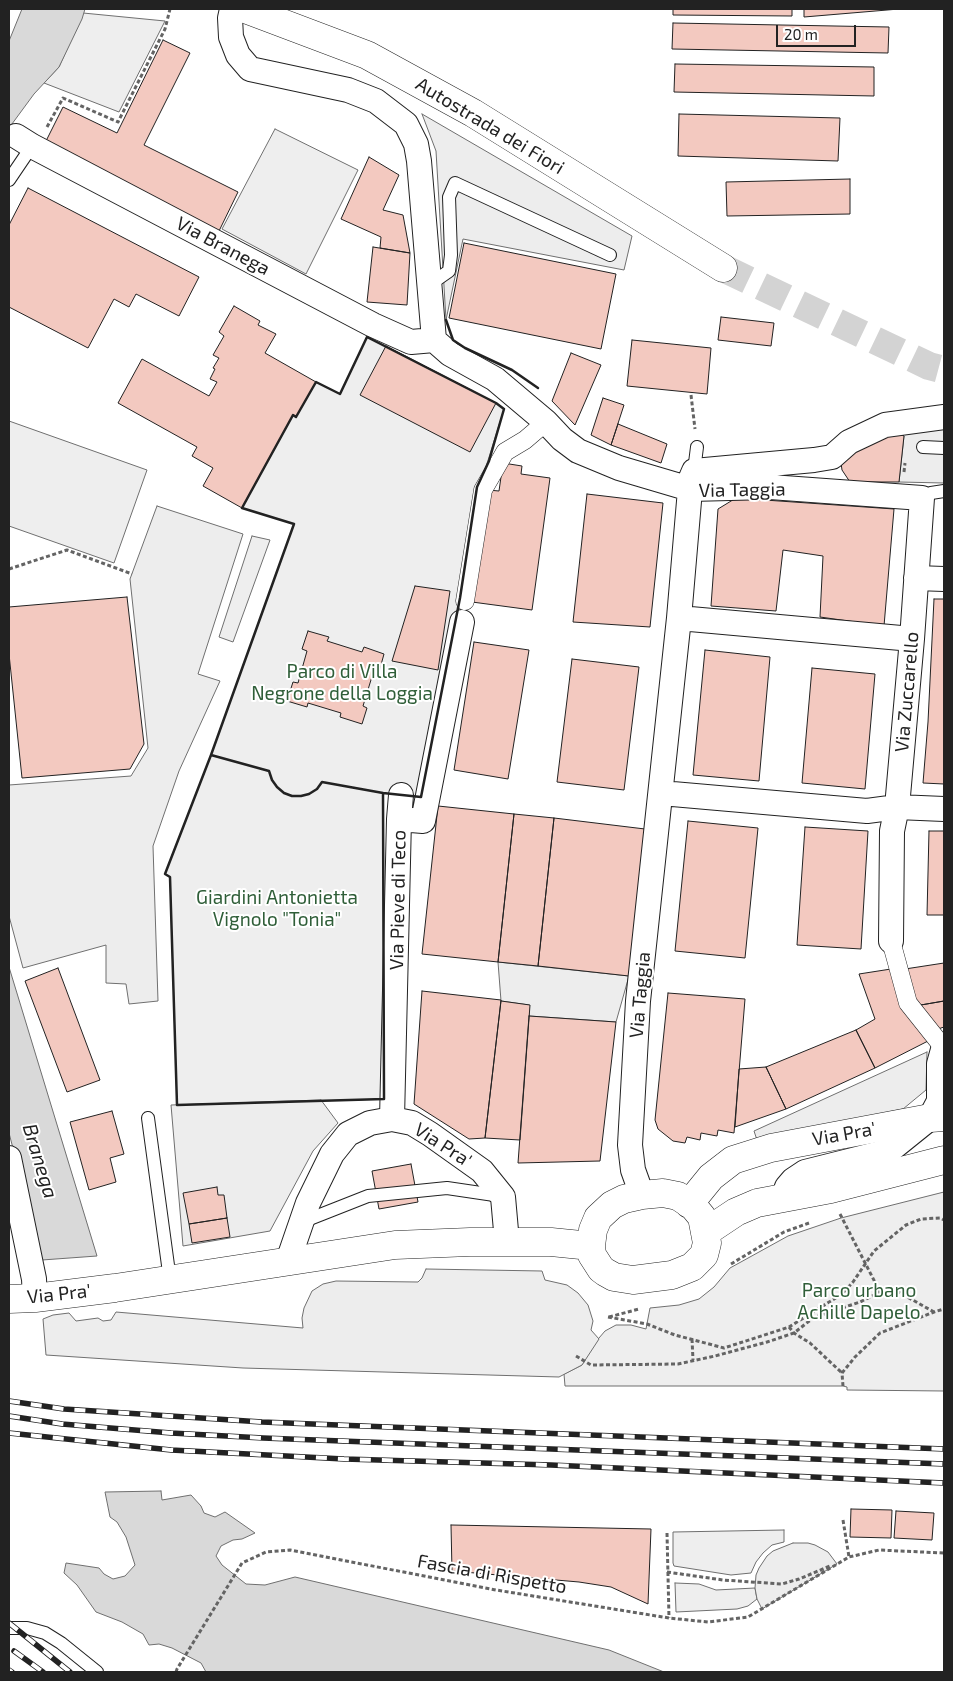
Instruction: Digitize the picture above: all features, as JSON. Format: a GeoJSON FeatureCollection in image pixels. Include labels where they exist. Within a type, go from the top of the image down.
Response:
{"type":"FeatureCollection","features":[{"type":"Feature","properties":{"kind":"main road","name":"Autostrada dei Fiori"},"geometry":{"type":"LineString","coordinates":[[246,9],[367,55],[473,113],[723,268]]}},
{"type":"Feature","properties":{"kind":"main road","name":"Via Pra'"},"geometry":{"type":"LineString","coordinates":[[689,1204],[711,1176],[733,1160],[771,1148],[931,1113]]}},
{"type":"Feature","properties":{"kind":"main road"},"geometry":{"type":"LineString","coordinates":[[706,1232],[736,1212],[757,1203],[831,1189],[944,1160]]}},
{"type":"Feature","properties":{"kind":"main road"},"geometry":{"type":"LineString","coordinates":[[663,1193],[678,1196],[689,1204],[702,1217],[708,1243],[704,1255],[692,1267],[672,1275],[633,1280],[609,1275],[600,1269],[592,1255],[593,1230],[598,1218],[612,1204],[642,1195],[663,1193]]}},
{"type":"Feature","properties":{"kind":"main road","name":"Via Pra'"},"geometry":{"type":"LineString","coordinates":[[30,1298],[115,1288],[395,1246],[507,1242],[551,1242],[591,1246]]}},
{"type":"Feature","properties":{"kind":"street"},"geometry":{"type":"LineString","coordinates":[[232,9],[230,37],[238,55],[250,69],[348,90],[376,101],[406,124],[416,144],[419,161],[434,340],[450,354],[495,379],[578,451],[619,468],[692,480],[832,457],[849,442],[885,425],[944,417]]}},
{"type":"Feature","properties":{"kind":"street","name":"Via Branega"},"geometry":{"type":"LineString","coordinates":[[28,143],[373,325],[411,342],[434,340]]}},
{"type":"Feature","properties":{"kind":"street"},"geometry":{"type":"LineString","coordinates":[[849,442],[859,425],[885,416],[938,409],[944,404]]}},
{"type":"Feature","properties":{"kind":"street","name":"Via Pieve di Teco"},"geometry":{"type":"LineString","coordinates":[[392,1119],[400,819],[423,822],[463,612],[483,490],[505,452],[524,440],[546,422]]}},
{"type":"Feature","properties":{"kind":"street","name":"Via Taggia"},"geometry":{"type":"LineString","coordinates":[[642,1195],[633,1170],[630,1145],[638,1002],[692,480],[922,498]]}},
{"type":"Feature","properties":{"kind":"street","name":"Via Zuccarello"},"geometry":{"type":"LineString","coordinates":[[922,498],[897,807],[892,831],[891,941],[908,1002],[944,1047]]}},
{"type":"Feature","properties":{"kind":"street"},"geometry":{"type":"LineString","coordinates":[[916,578],[944,579]]}},
{"type":"Feature","properties":{"kind":"street"},"geometry":{"type":"LineString","coordinates":[[679,618],[912,639]]}},
{"type":"Feature","properties":{"kind":"street"},"geometry":{"type":"LineString","coordinates":[[661,793],[867,811],[897,807],[944,809]]}},
{"type":"Feature","properties":{"kind":"street"},"geometry":{"type":"LineString","coordinates":[[400,819],[401,795]]}},
{"type":"Feature","properties":{"kind":"street"},"geometry":{"type":"LineString","coordinates":[[931,1113],[939,1064],[944,1047]]}},
{"type":"Feature","properties":{"kind":"street","name":"Via Pra'"},"geometry":{"type":"LineString","coordinates":[[783,1198],[787,1187],[793,1180],[805,1172],[889,1151],[931,1113]]}},
{"type":"Feature","properties":{"kind":"street","name":"Via Pra'"},"geometry":{"type":"LineString","coordinates":[[288,1261],[308,1203],[332,1154],[348,1134],[370,1123],[392,1119],[412,1123],[482,1171],[503,1196]]}},
{"type":"Feature","properties":{"kind":"street"},"geometry":{"type":"LineString","coordinates":[[9,1158],[34,1279],[30,1298]]}},
{"type":"Feature","properties":{"kind":"street"},"geometry":{"type":"LineString","coordinates":[[503,1196],[507,1242]]}},
{"type":"Feature","properties":{"kind":"lane"},"geometry":{"type":"LineString","coordinates":[[9,180],[28,143]]}},
{"type":"Feature","properties":{"kind":"lane"},"geometry":{"type":"LineString","coordinates":[[429,285],[449,271],[451,255],[449,198],[455,184],[610,256]]}},
{"type":"Feature","properties":{"kind":"lane"},"geometry":{"type":"LineString","coordinates":[[692,480],[697,447]]}},
{"type":"Feature","properties":{"kind":"lane"},"geometry":{"type":"LineString","coordinates":[[924,447],[944,448]]}},
{"type":"Feature","properties":{"kind":"lane"},"geometry":{"type":"LineString","coordinates":[[922,498],[931,493],[944,491]]}},
{"type":"Feature","properties":{"kind":"lane"},"geometry":{"type":"LineString","coordinates":[[148,1118],[170,1280]]}},
{"type":"Feature","properties":{"kind":"lane"},"geometry":{"type":"LineString","coordinates":[[301,1223],[368,1196],[447,1188],[503,1196]]}},
{"type":"Feature","properties":{"kind":"lane"},"geometry":{"type":"LineString","coordinates":[[9,1628],[27,1628],[45,1633],[61,1643],[97,1672]]}},
{"type":"Feature","properties":{"kind":"path"},"geometry":{"type":"LineString","coordinates":[[28,143],[63,98],[118,122],[165,29],[170,9]]}},
{"type":"Feature","properties":{"kind":"path"},"geometry":{"type":"LineString","coordinates":[[691,395],[697,447]]}},
{"type":"Feature","properties":{"kind":"path"},"geometry":{"type":"LineString","coordinates":[[9,569],[67,550],[132,574]]}},
{"type":"Feature","properties":{"kind":"path"},"geometry":{"type":"LineString","coordinates":[[831,1216],[849,1211]]}},
{"type":"Feature","properties":{"kind":"path"},"geometry":{"type":"LineString","coordinates":[[840,1213],[880,1292]]}},
{"type":"Feature","properties":{"kind":"path"},"geometry":{"type":"LineString","coordinates":[[642,1308],[608,1317],[647,1324],[675,1335],[724,1348],[789,1327],[842,1294],[853,1282],[874,1251],[906,1225],[921,1219],[940,1218],[944,1220]]}},
{"type":"Feature","properties":{"kind":"path"},"geometry":{"type":"LineString","coordinates":[[728,1266],[784,1232],[812,1222]]}},
{"type":"Feature","properties":{"kind":"path"},"geometry":{"type":"LineString","coordinates":[[576,1356],[591,1365],[678,1364],[767,1342],[794,1333],[813,1318],[860,1302],[880,1292],[895,1290],[934,1312]]}},
{"type":"Feature","properties":{"kind":"path"},"geometry":{"type":"LineString","coordinates":[[842,1373],[855,1357],[880,1333],[944,1309]]}},
{"type":"Feature","properties":{"kind":"path"},"geometry":{"type":"LineString","coordinates":[[789,1327],[794,1333],[810,1343],[842,1373],[843,1386]]}},
{"type":"Feature","properties":{"kind":"path"},"geometry":{"type":"LineString","coordinates":[[692,1339],[693,1360]]}},
{"type":"Feature","properties":{"kind":"path"},"geometry":{"type":"LineString","coordinates":[[843,1520],[849,1557]]}},
{"type":"Feature","properties":{"kind":"path"},"geometry":{"type":"LineString","coordinates":[[667,1533],[669,1618]]}},
{"type":"Feature","properties":{"kind":"path","name":"Fascia di Rispetto"},"geometry":{"type":"LineString","coordinates":[[177,1671],[242,1563],[266,1552],[290,1550],[496,1590],[669,1618],[708,1622],[748,1617],[849,1557],[879,1550],[944,1553]]}},
{"type":"Feature","properties":{"kind":"path"},"geometry":{"type":"LineString","coordinates":[[667,1572],[723,1580],[782,1584],[837,1564]]}},
{"type":"Feature","properties":{"kind":"green space"},"geometry":{"type":"Polygon","coordinates":[[[83,13],[165,21],[119,112],[44,83],[59,67],[83,13]]]}},
{"type":"Feature","properties":{"kind":"green space"},"geometry":{"type":"Polygon","coordinates":[[[275,129],[358,170],[306,274],[222,229],[275,129]]]}},
{"type":"Feature","properties":{"kind":"green space"},"geometry":{"type":"Polygon","coordinates":[[[367,337],[496,403],[504,409],[485,470],[421,797],[383,793],[384,1099],[177,1105],[170,877],[165,874],[211,755],[294,524],[242,508],[293,415],[296,417],[316,382],[340,394],[367,337]]]}},
{"type":"Feature","properties":{"kind":"green space"},"geometry":{"type":"Polygon","coordinates":[[[9,421],[147,470],[114,563],[9,526],[9,421]]]}},
{"type":"Feature","properties":{"kind":"green space"},"geometry":{"type":"Polygon","coordinates":[[[252,536],[270,540],[233,642],[219,637],[252,536]]]}},
{"type":"Feature","properties":{"kind":"green space","name":"Parco urbano Achille Dapelo"},"geometry":{"type":"Polygon","coordinates":[[[944,1192],[944,1391],[847,1390],[847,1387],[843,1386],[565,1386],[564,1374],[582,1365],[593,1345],[605,1331],[616,1325],[631,1325],[646,1329],[650,1308],[679,1305],[699,1299],[714,1287],[730,1268],[788,1236],[841,1218],[944,1192]]]}},
{"type":"Feature","properties":{"kind":"green space"},"geometry":{"type":"Polygon","coordinates":[[[784,1530],[784,1542],[772,1545],[763,1553],[751,1573],[731,1575],[674,1566],[673,1563],[673,1532],[784,1530]]]}},
{"type":"Feature","properties":{"kind":"green space"},"geometry":{"type":"Polygon","coordinates":[[[675,1583],[699,1584],[716,1590],[755,1588],[757,1599],[748,1606],[737,1609],[676,1612],[675,1583]]]}},
{"type":"Feature","properties":{"kind":"shaded area"},"geometry":{"type":"Polygon","coordinates":[[[422,114],[632,236],[624,270],[463,239],[446,320],[436,151],[422,114]]]}},
{"type":"Feature","properties":{"kind":"shaded area"},"geometry":{"type":"Polygon","coordinates":[[[944,417],[944,483],[899,482],[904,436],[885,425],[944,417]]]}},
{"type":"Feature","properties":{"kind":"shaded area"},"geometry":{"type":"Polygon","coordinates":[[[157,506],[243,534],[198,674],[220,681],[179,771],[153,846],[158,1001],[129,1004],[126,984],[106,983],[106,945],[23,968],[9,916],[9,785],[131,776],[148,748],[130,579],[157,506]]]}},
{"type":"Feature","properties":{"kind":"shaded area"},"geometry":{"type":"Polygon","coordinates":[[[498,962],[629,976],[616,1022],[529,1016],[529,1005],[501,1001],[498,962]]]}},
{"type":"Feature","properties":{"kind":"shaded area"},"geometry":{"type":"Polygon","coordinates":[[[927,1052],[926,1090],[903,1109],[757,1140],[754,1131],[927,1052]]]}},
{"type":"Feature","properties":{"kind":"shaded area"},"geometry":{"type":"Polygon","coordinates":[[[321,1100],[338,1123],[313,1151],[270,1231],[183,1246],[171,1105],[321,1100]]]}},
{"type":"Feature","properties":{"kind":"shaded area"},"geometry":{"type":"Polygon","coordinates":[[[426,1269],[542,1271],[545,1280],[567,1285],[578,1293],[588,1305],[593,1321],[591,1330],[599,1339],[582,1365],[559,1377],[243,1368],[46,1355],[43,1319],[53,1315],[69,1313],[76,1321],[98,1318],[103,1321],[111,1320],[116,1312],[303,1328],[304,1308],[312,1291],[323,1284],[336,1281],[418,1282],[426,1269]]]}},
{"type":"Feature","properties":{"kind":"shaded area"},"geometry":{"type":"Polygon","coordinates":[[[793,1543],[815,1545],[828,1552],[837,1564],[762,1609],[757,1599],[755,1588],[756,1575],[759,1568],[773,1551],[793,1543]]]}},
{"type":"Feature","properties":{"kind":"water"},"geometry":{"type":"Polygon","coordinates":[[[22,9],[85,9],[59,67],[34,94],[9,128],[9,41],[22,9]]]}},
{"type":"Feature","properties":{"kind":"water","name":"Branega"},"geometry":{"type":"Polygon","coordinates":[[[9,967],[97,1256],[42,1260],[9,1133],[9,967]]]}},
{"type":"Feature","properties":{"kind":"water"},"geometry":{"type":"Polygon","coordinates":[[[161,1491],[162,1500],[191,1495],[201,1506],[204,1513],[215,1517],[225,1512],[255,1533],[221,1546],[216,1556],[222,1565],[246,1584],[265,1585],[295,1577],[609,1650],[664,1672],[206,1672],[201,1663],[172,1648],[159,1644],[149,1645],[143,1634],[122,1622],[96,1612],[77,1585],[64,1573],[66,1563],[99,1568],[104,1574],[113,1579],[125,1576],[135,1565],[126,1537],[117,1522],[110,1517],[105,1492],[161,1491]]]}},
{"type":"Feature","properties":{"kind":"building"},"geometry":{"type":"Polygon","coordinates":[[[673,9],[792,9],[792,16],[673,15],[673,9]]]}},
{"type":"Feature","properties":{"kind":"building"},"geometry":{"type":"Polygon","coordinates":[[[804,9],[899,9],[804,17],[804,9]]]}},
{"type":"Feature","properties":{"kind":"building"},"geometry":{"type":"Polygon","coordinates":[[[673,23],[889,27],[888,53],[672,49],[673,23]]]}},
{"type":"Feature","properties":{"kind":"building"},"geometry":{"type":"Polygon","coordinates":[[[163,40],[190,53],[144,145],[238,192],[219,231],[44,145],[63,107],[117,133],[163,40]]]}},
{"type":"Feature","properties":{"kind":"building"},"geometry":{"type":"Polygon","coordinates":[[[675,64],[874,67],[874,96],[674,92],[675,64]]]}},
{"type":"Feature","properties":{"kind":"building"},"geometry":{"type":"Polygon","coordinates":[[[679,114],[840,118],[838,161],[678,156],[679,114]]]}},
{"type":"Feature","properties":{"kind":"building"},"geometry":{"type":"Polygon","coordinates":[[[369,157],[399,175],[383,210],[403,215],[410,253],[380,248],[381,237],[341,219],[369,157]]]}},
{"type":"Feature","properties":{"kind":"building"},"geometry":{"type":"Polygon","coordinates":[[[850,179],[850,214],[727,216],[726,182],[850,179]]]}},
{"type":"Feature","properties":{"kind":"building"},"geometry":{"type":"Polygon","coordinates":[[[28,188],[199,277],[179,316],[136,294],[129,307],[114,299],[88,348],[9,307],[9,225],[28,188]]]}},
{"type":"Feature","properties":{"kind":"building"},"geometry":{"type":"Polygon","coordinates":[[[464,243],[616,274],[601,349],[449,318],[464,243]]]}},
{"type":"Feature","properties":{"kind":"building"},"geometry":{"type":"Polygon","coordinates":[[[373,247],[410,253],[407,305],[367,302],[373,247]]]}},
{"type":"Feature","properties":{"kind":"building"},"geometry":{"type":"Polygon","coordinates":[[[234,306],[260,321],[258,325],[276,334],[265,353],[316,382],[296,417],[293,415],[242,508],[203,486],[213,468],[192,456],[197,447],[118,403],[142,359],[209,396],[217,382],[210,379],[215,369],[213,368],[219,358],[213,355],[224,336],[219,332],[234,306]]]}},
{"type":"Feature","properties":{"kind":"building"},"geometry":{"type":"Polygon","coordinates":[[[721,317],[774,323],[771,346],[718,340],[721,317]]]}},
{"type":"Feature","properties":{"kind":"building"},"geometry":{"type":"Polygon","coordinates":[[[632,340],[711,348],[707,394],[627,386],[632,340]]]}},
{"type":"Feature","properties":{"kind":"building"},"geometry":{"type":"Polygon","coordinates":[[[386,346],[496,403],[470,452],[360,395],[386,346]]]}},
{"type":"Feature","properties":{"kind":"building"},"geometry":{"type":"Polygon","coordinates":[[[571,353],[601,365],[575,425],[552,401],[571,353]]]}},
{"type":"Feature","properties":{"kind":"building"},"geometry":{"type":"Polygon","coordinates":[[[603,398],[624,405],[611,445],[591,435],[603,398]]]}},
{"type":"Feature","properties":{"kind":"building"},"geometry":{"type":"Polygon","coordinates":[[[618,424],[667,444],[661,463],[611,445],[618,424]]]}},
{"type":"Feature","properties":{"kind":"building"},"geometry":{"type":"Polygon","coordinates":[[[885,425],[904,436],[899,482],[850,482],[842,470],[841,463],[885,425]]]}},
{"type":"Feature","properties":{"kind":"building"},"geometry":{"type":"Polygon","coordinates":[[[503,463],[522,466],[521,474],[550,478],[532,610],[472,602],[488,490],[499,491],[503,463]]]}},
{"type":"Feature","properties":{"kind":"building"},"geometry":{"type":"Polygon","coordinates":[[[587,494],[663,503],[650,627],[573,622],[587,494]]]}},
{"type":"Feature","properties":{"kind":"building"},"geometry":{"type":"Polygon","coordinates":[[[736,498],[894,509],[884,626],[820,617],[823,556],[783,550],[776,611],[711,606],[718,509],[736,498]]]}},
{"type":"Feature","properties":{"kind":"building"},"geometry":{"type":"Polygon","coordinates":[[[415,586],[450,591],[438,670],[392,661],[415,586]]]}},
{"type":"Feature","properties":{"kind":"building"},"geometry":{"type":"Polygon","coordinates":[[[127,597],[144,744],[130,769],[22,778],[9,654],[9,607],[127,597]]]}},
{"type":"Feature","properties":{"kind":"building"},"geometry":{"type":"Polygon","coordinates":[[[934,599],[944,599],[944,784],[923,783],[934,599]]]}},
{"type":"Feature","properties":{"kind":"building"},"geometry":{"type":"Polygon","coordinates":[[[308,631],[329,637],[327,641],[362,652],[364,647],[384,654],[379,672],[374,670],[363,706],[367,708],[362,724],[340,717],[341,713],[308,703],[307,707],[287,701],[293,682],[298,683],[307,651],[302,649],[308,631]]]}},
{"type":"Feature","properties":{"kind":"building"},"geometry":{"type":"Polygon","coordinates":[[[474,642],[529,650],[508,779],[454,770],[474,642]]]}},
{"type":"Feature","properties":{"kind":"building"},"geometry":{"type":"Polygon","coordinates":[[[705,650],[770,657],[759,781],[693,775],[705,650]]]}},
{"type":"Feature","properties":{"kind":"building"},"geometry":{"type":"Polygon","coordinates":[[[572,659],[639,667],[624,790],[557,782],[572,659]]]}},
{"type":"Feature","properties":{"kind":"building"},"geometry":{"type":"Polygon","coordinates":[[[812,668],[875,674],[865,789],[802,783],[812,668]]]}},
{"type":"Feature","properties":{"kind":"building"},"geometry":{"type":"Polygon","coordinates":[[[438,806],[514,814],[498,962],[422,954],[438,806]]]}},
{"type":"Feature","properties":{"kind":"building"},"geometry":{"type":"Polygon","coordinates":[[[514,814],[554,818],[538,966],[498,962],[514,814]]]}},
{"type":"Feature","properties":{"kind":"building"},"geometry":{"type":"Polygon","coordinates":[[[554,818],[645,829],[629,976],[538,966],[554,818]]]}},
{"type":"Feature","properties":{"kind":"building"},"geometry":{"type":"Polygon","coordinates":[[[688,821],[758,828],[745,958],[675,951],[688,821]]]}},
{"type":"Feature","properties":{"kind":"building"},"geometry":{"type":"Polygon","coordinates":[[[805,827],[868,831],[861,949],[797,945],[805,827]]]}},
{"type":"Feature","properties":{"kind":"building"},"geometry":{"type":"Polygon","coordinates":[[[929,831],[944,831],[944,915],[927,915],[929,831]]]}},
{"type":"Feature","properties":{"kind":"building"},"geometry":{"type":"Polygon","coordinates":[[[944,963],[944,1001],[915,1006],[905,969],[944,963]]]}},
{"type":"Feature","properties":{"kind":"building"},"geometry":{"type":"Polygon","coordinates":[[[58,968],[100,1080],[67,1092],[25,981],[58,968]]]}},
{"type":"Feature","properties":{"kind":"building"},"geometry":{"type":"Polygon","coordinates":[[[891,969],[930,1040],[875,1068],[856,1030],[875,1019],[859,974],[891,969]]]}},
{"type":"Feature","properties":{"kind":"building"},"geometry":{"type":"Polygon","coordinates":[[[422,991],[501,1000],[485,1138],[469,1139],[414,1104],[422,991]]]}},
{"type":"Feature","properties":{"kind":"building"},"geometry":{"type":"Polygon","coordinates":[[[668,993],[745,999],[734,1133],[718,1130],[717,1136],[701,1133],[700,1140],[687,1137],[685,1143],[673,1141],[658,1129],[655,1120],[668,993]]]}},
{"type":"Feature","properties":{"kind":"building"},"geometry":{"type":"Polygon","coordinates":[[[501,1001],[530,1005],[520,1140],[485,1138],[501,1001]]]}},
{"type":"Feature","properties":{"kind":"building"},"geometry":{"type":"Polygon","coordinates":[[[944,1001],[944,1027],[938,1029],[915,1006],[944,1001]]]}},
{"type":"Feature","properties":{"kind":"building"},"geometry":{"type":"Polygon","coordinates":[[[529,1016],[616,1022],[600,1161],[518,1163],[529,1016]]]}},
{"type":"Feature","properties":{"kind":"building"},"geometry":{"type":"Polygon","coordinates":[[[856,1030],[875,1068],[786,1109],[766,1067],[856,1030]]]}},
{"type":"Feature","properties":{"kind":"building"},"geometry":{"type":"Polygon","coordinates":[[[766,1067],[786,1109],[735,1127],[739,1069],[766,1067]]]}},
{"type":"Feature","properties":{"kind":"building"},"geometry":{"type":"Polygon","coordinates":[[[112,1111],[124,1154],[110,1158],[116,1182],[89,1190],[70,1122],[112,1111]]]}},
{"type":"Feature","properties":{"kind":"building"},"geometry":{"type":"Polygon","coordinates":[[[411,1164],[418,1202],[379,1209],[372,1171],[411,1164]]]}},
{"type":"Feature","properties":{"kind":"building"},"geometry":{"type":"Polygon","coordinates":[[[217,1187],[218,1195],[224,1195],[227,1218],[189,1224],[183,1193],[217,1187]]]}},
{"type":"Feature","properties":{"kind":"building"},"geometry":{"type":"Polygon","coordinates":[[[227,1218],[230,1237],[192,1243],[189,1224],[227,1218]]]}},
{"type":"Feature","properties":{"kind":"building"},"geometry":{"type":"Polygon","coordinates":[[[851,1509],[892,1510],[891,1538],[850,1537],[851,1509]]]}},
{"type":"Feature","properties":{"kind":"building"},"geometry":{"type":"Polygon","coordinates":[[[896,1511],[934,1513],[932,1540],[894,1538],[896,1511]]]}},
{"type":"Feature","properties":{"kind":"building"},"geometry":{"type":"Polygon","coordinates":[[[451,1525],[651,1529],[648,1604],[611,1587],[579,1582],[452,1571],[451,1525]]]}},
{"type":"Feature","properties":{"kind":"tunnel"},"geometry":{"type":"LineString","coordinates":[[723,268],[929,366],[944,370]]}},
{"type":"Feature","properties":{"kind":"railway"},"geometry":{"type":"LineString","coordinates":[[9,1401],[64,1409],[262,1422],[944,1449]]}},
{"type":"Feature","properties":{"kind":"railway"},"geometry":{"type":"LineString","coordinates":[[9,1416],[62,1424],[263,1438],[944,1464]]}},
{"type":"Feature","properties":{"kind":"railway"},"geometry":{"type":"LineString","coordinates":[[9,1433],[171,1450],[344,1459],[551,1465],[944,1483]]}},
{"type":"Feature","properties":{"kind":"railway"},"geometry":{"type":"LineString","coordinates":[[9,1623],[70,1672]]}},
{"type":"Feature","properties":{"kind":"railway"},"geometry":{"type":"LineString","coordinates":[[14,1651],[43,1672]]}},
{"type":"Feature","properties":{"kind":"wall"},"geometry":{"type":"LineString","coordinates":[[446,320],[453,340],[465,348],[512,370],[538,388]]}},
{"type":"Feature","properties":{"kind":"wall"},"geometry":{"type":"LineString","coordinates":[[367,337],[496,403],[504,409],[489,461],[477,487],[460,598],[421,797],[383,793],[322,782],[317,789],[309,794],[292,796],[284,793],[277,787],[269,771],[211,755],[294,524],[242,508],[293,415],[296,417],[316,382],[340,394],[367,337]]}},
{"type":"Feature","properties":{"kind":"wall"},"geometry":{"type":"LineString","coordinates":[[211,755],[269,771],[277,787],[284,793],[292,796],[309,794],[317,789],[322,782],[383,793],[384,1099],[177,1105],[170,877],[165,874],[211,755]]}},
{"type":"Feature","properties":{"kind":"park label","name":"Parco di Villa Negrone della Loggia"},"geometry":{"type":"Point","coordinates":[342,683]}},
{"type":"Feature","properties":{"kind":"park label","name":"Giardini Antonietta Vignolo \"Tonia\""},"geometry":{"type":"Point","coordinates":[277,909]}}]}
